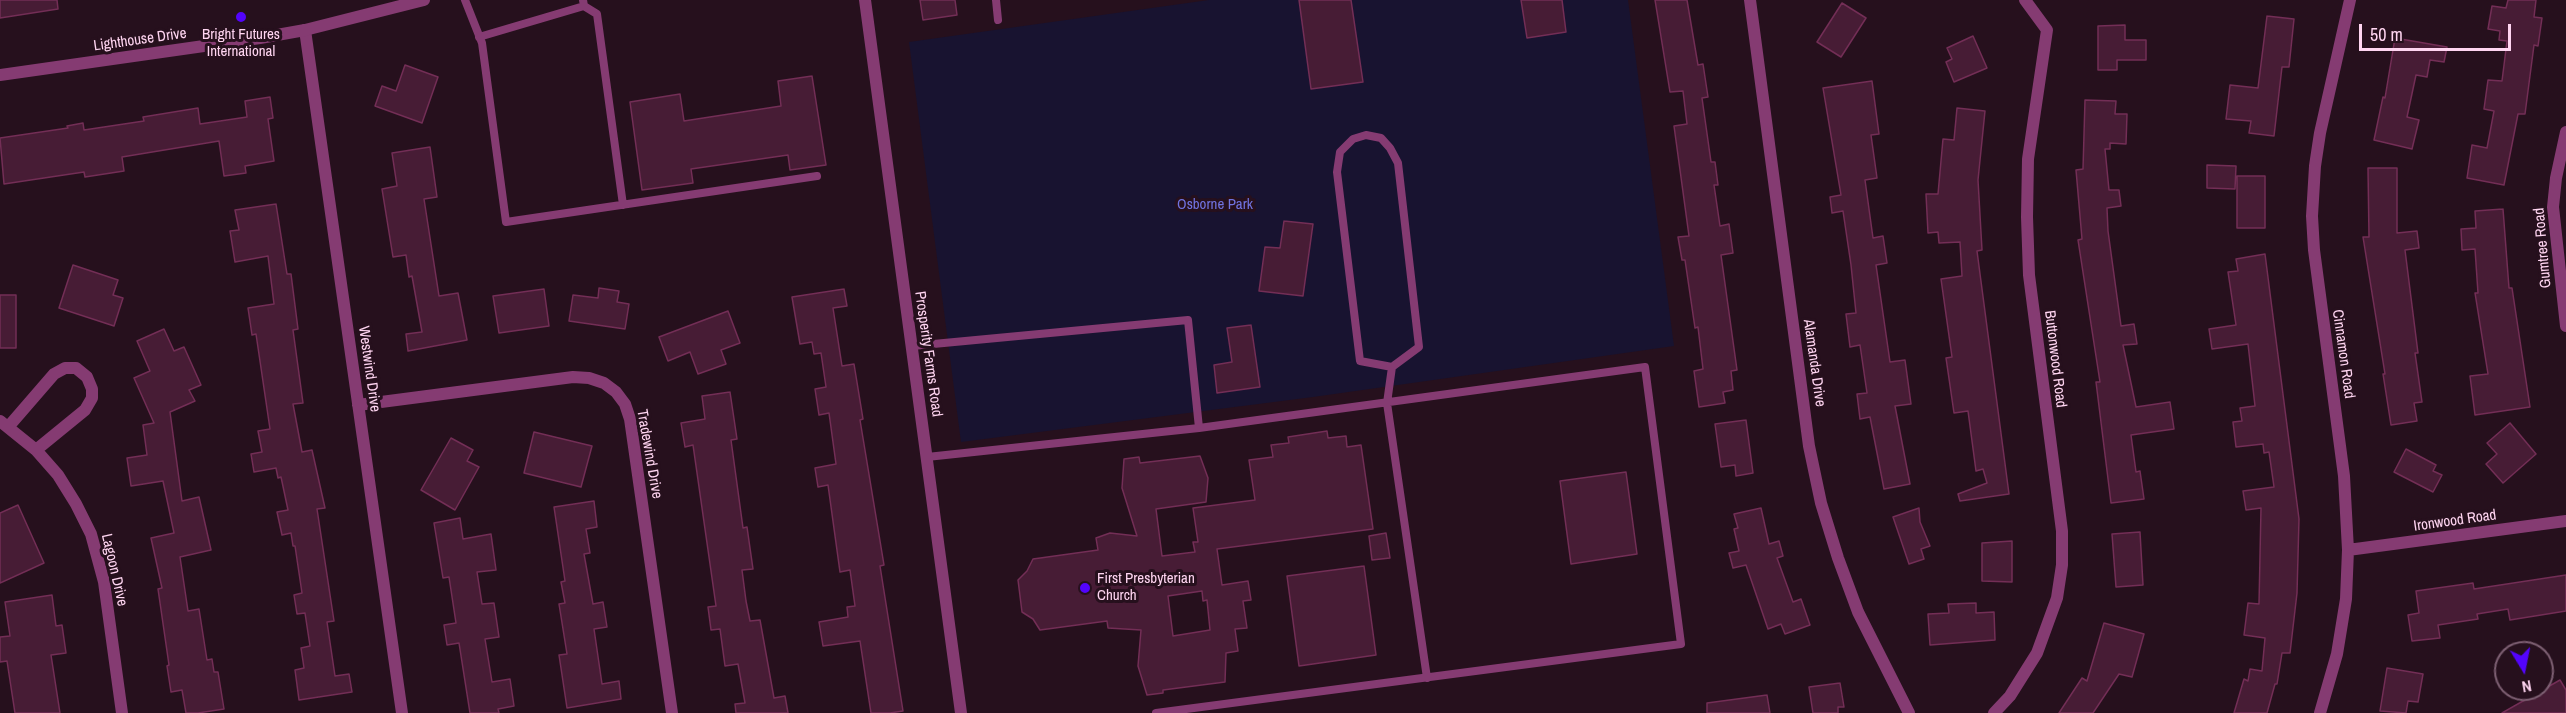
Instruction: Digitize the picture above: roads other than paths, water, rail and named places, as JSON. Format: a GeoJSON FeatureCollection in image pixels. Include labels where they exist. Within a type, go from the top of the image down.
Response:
{"type":"FeatureCollection","features":[{"type":"Feature","properties":{"kind":"street","name":"Lighthouse Drive"},"geometry":{"type":"LineString","coordinates":[[0,75],[305,30],[424,0]]}},
{"type":"Feature","properties":{"kind":"street","name":"Prosperity Farms Road"},"geometry":{"type":"LineString","coordinates":[[865,0],[961,713]]}},
{"type":"Feature","properties":{"kind":"street","name":"Alamanda Drive"},"geometry":{"type":"LineString","coordinates":[[1750,0],[1809,446],[1821,503],[1858,612],[1909,713]]}},
{"type":"Feature","properties":{"kind":"street","name":"Buttonwood Road"},"geometry":{"type":"LineString","coordinates":[[1994,713],[2010,696],[2037,653],[2057,598],[2062,565],[2062,531],[2029,275],[2026,217],[2028,159],[2047,30],[2025,0]]}},
{"type":"Feature","properties":{"kind":"street","name":"Cinnamon Road"},"geometry":{"type":"LineString","coordinates":[[2320,713],[2337,654],[2346,599],[2348,550],[2344,476],[2314,250],[2312,216],[2315,166],[2320,133],[2350,0]]}},
{"type":"Feature","properties":{"kind":"street","name":"Westwind Drive"},"geometry":{"type":"LineString","coordinates":[[305,30],[402,713]]}},
{"type":"Feature","properties":{"kind":"street","name":"Gumtree Road"},"geometry":{"type":"LineString","coordinates":[[2566,132],[2556,178],[2553,207],[2554,236],[2566,327]]}},
{"type":"Feature","properties":{"kind":"street","name":"Lagoon Drive"},"geometry":{"type":"LineString","coordinates":[[36,450],[85,410],[92,398],[92,389],[87,377],[76,368],[65,368],[54,374],[5,424],[36,450],[64,485],[91,534],[104,582],[122,713]]}},
{"type":"Feature","properties":{"kind":"street","name":"Tradewind Drive"},"geometry":{"type":"LineString","coordinates":[[358,405],[573,377],[589,378],[604,383],[616,392],[625,404],[630,419],[672,713]]}},
{"type":"Feature","properties":{"kind":"street","name":"Ironwood Road"},"geometry":{"type":"LineString","coordinates":[[2348,550],[2566,521]]}},
{"type":"Feature","properties":{"kind":"lane"},"geometry":{"type":"LineString","coordinates":[[465,0],[479,37],[506,222],[817,176]]}},
{"type":"Feature","properties":{"kind":"lane"},"geometry":{"type":"LineString","coordinates":[[996,0],[998,20]]}},
{"type":"Feature","properties":{"kind":"lane"},"geometry":{"type":"LineString","coordinates":[[479,37],[583,3],[597,14],[623,206]]}},
{"type":"Feature","properties":{"kind":"lane"},"geometry":{"type":"LineString","coordinates":[[1392,367],[1360,361],[1337,172],[1340,152],[1353,139],[1366,135],[1381,138],[1390,148],[1398,163],[1418,335],[1419,346],[1392,367],[1387,403],[1427,678]]}},
{"type":"Feature","properties":{"kind":"lane"},"geometry":{"type":"LineString","coordinates":[[912,346],[1188,320],[1199,428]]}},
{"type":"Feature","properties":{"kind":"lane"},"geometry":{"type":"LineString","coordinates":[[927,456],[1199,428],[1645,367],[1681,644],[1156,713]]}},
{"type":"Feature","properties":{"kind":"place","name":"Bright Futures International"},"geometry":{"type":"Point","coordinates":[241,17]}},
{"type":"Feature","properties":{"kind":"place","name":"First Presbyterian Church"},"geometry":{"type":"Point","coordinates":[1085,588]}},
{"type":"Feature","properties":{"kind":"park label","name":"Osborne Park"},"geometry":{"type":"Point","coordinates":[1215,205]}}]}
